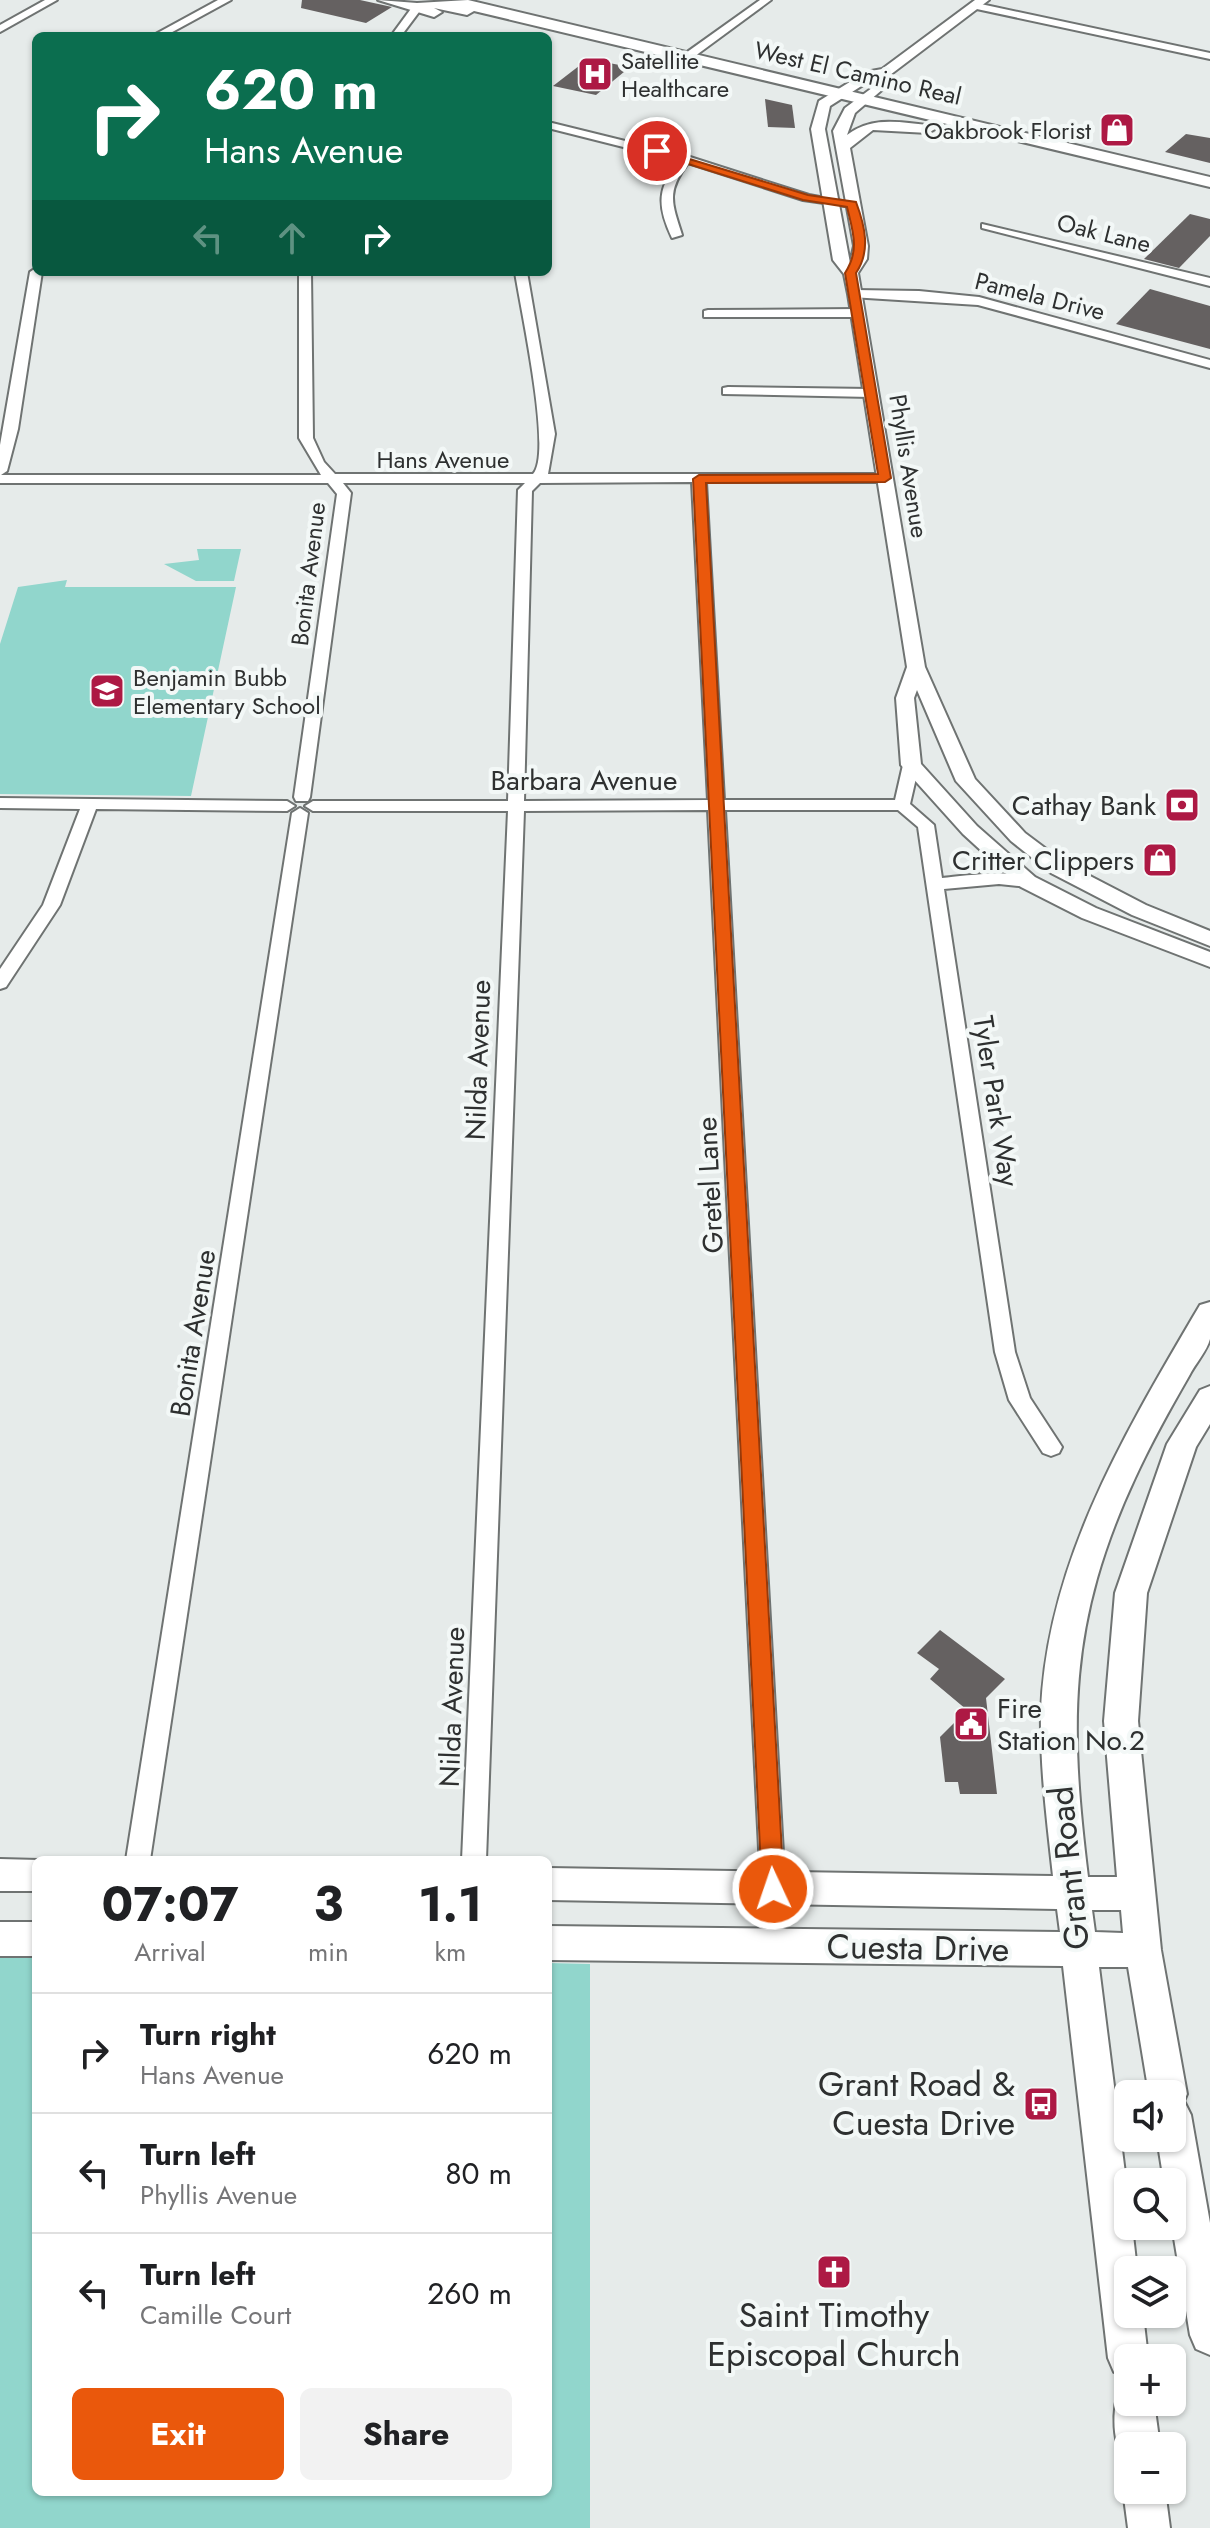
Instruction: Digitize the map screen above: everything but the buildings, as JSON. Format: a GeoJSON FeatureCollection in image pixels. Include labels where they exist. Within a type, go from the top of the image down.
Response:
{"type":"FeatureCollection","features":[{"type":"Feature","properties":{"kind":"main road"},"geometry":{"type":"LineString","coordinates":[[385,0],[519,32]]}},
{"type":"Feature","properties":{"kind":"main road","name":"West El Camino Real"},"geometry":{"type":"LineString","coordinates":[[449,0],[1210,182]]}},
{"type":"Feature","properties":{"kind":"main road"},"geometry":{"type":"LineString","coordinates":[[417,8],[434,3],[586,38],[606,38]]}},
{"type":"Feature","properties":{"kind":"main road","name":"West El Camino Real"},"geometry":{"type":"LineString","coordinates":[[552,40],[1210,197]]}},
{"type":"Feature","properties":{"kind":"main road","name":"Grant Road"},"geometry":{"type":"LineString","coordinates":[[1126,2344],[1056,1742],[1066,1637],[1078,1578],[1143,1429],[1210,1313]]}},
{"type":"Feature","properties":{"kind":"main road"},"geometry":{"type":"LineString","coordinates":[[1166,2080],[1143,1950],[1121,1721],[1131,1593],[1182,1444],[1210,1398]]}},
{"type":"Feature","properties":{"kind":"main road"},"geometry":{"type":"LineString","coordinates":[[0,1875],[32,1875]]}},
{"type":"Feature","properties":{"kind":"main road","name":"Cuesta Drive"},"geometry":{"type":"LineString","coordinates":[[552,1884],[1137,1894]]}},
{"type":"Feature","properties":{"kind":"main road"},"geometry":{"type":"LineString","coordinates":[[0,1939],[32,1939]]}},
{"type":"Feature","properties":{"kind":"main road","name":"Cuesta Drive"},"geometry":{"type":"LineString","coordinates":[[552,1943],[1143,1950]]}},
{"type":"Feature","properties":{"kind":"main road"},"geometry":{"type":"LineString","coordinates":[[1178,2152],[1210,2335]]}},
{"type":"Feature","properties":{"kind":"main road"},"geometry":{"type":"LineString","coordinates":[[1146,2504],[1149,2528]]}},
{"type":"Feature","properties":{"kind":"street"},"geometry":{"type":"LineString","coordinates":[[24,0],[48,2]]}},
{"type":"Feature","properties":{"kind":"street"},"geometry":{"type":"LineString","coordinates":[[165,32],[226,0]]}},
{"type":"Feature","properties":{"kind":"street"},"geometry":{"type":"LineString","coordinates":[[687,57],[766,0]]}},
{"type":"Feature","properties":{"kind":"street"},"geometry":{"type":"LineString","coordinates":[[0,29],[48,2]]}},
{"type":"Feature","properties":{"kind":"street"},"geometry":{"type":"LineString","coordinates":[[824,104],[870,75],[886,72],[979,3],[1210,56]]}},
{"type":"Feature","properties":{"kind":"street"},"geometry":{"type":"LineString","coordinates":[[399,32],[417,8]]}},
{"type":"Feature","properties":{"kind":"street"},"geometry":{"type":"LineString","coordinates":[[850,111],[886,81],[886,72]]}},
{"type":"Feature","properties":{"kind":"street","name":"Phyllis Avenue"},"geometry":{"type":"LineString","coordinates":[[824,104],[818,129],[840,260],[851,273],[855,294],[916,667],[966,781],[1018,837],[1086,885],[1210,939]]}},
{"type":"Feature","properties":{"kind":"street","name":"Phyllis Avenue"},"geometry":{"type":"LineString","coordinates":[[850,111],[840,131],[861,246],[860,259],[851,273]]}},
{"type":"Feature","properties":{"kind":"street"},"geometry":{"type":"LineString","coordinates":[[552,126],[686,159],[807,198],[852,204]]}},
{"type":"Feature","properties":{"kind":"street"},"geometry":{"type":"LineString","coordinates":[[842,149],[855,130],[866,126],[928,129]]}},
{"type":"Feature","properties":{"kind":"street"},"geometry":{"type":"LineString","coordinates":[[552,140],[566,129]]}},
{"type":"Feature","properties":{"kind":"street"},"geometry":{"type":"LineString","coordinates":[[676,235],[664,195],[669,178],[686,159]]}},
{"type":"Feature","properties":{"kind":"street","name":"Oak Lane"},"geometry":{"type":"LineString","coordinates":[[986,226],[1210,282]]}},
{"type":"Feature","properties":{"kind":"street"},"geometry":{"type":"LineString","coordinates":[[0,471],[11,429],[35,276]]}},
{"type":"Feature","properties":{"kind":"street","name":"Bonita Avenue"},"geometry":{"type":"LineString","coordinates":[[139,1856],[301,805],[344,493],[318,463],[306,438],[305,276]]}},
{"type":"Feature","properties":{"kind":"street","name":"Nilda Avenue"},"geometry":{"type":"LineString","coordinates":[[474,1856],[516,806],[525,490],[544,471],[548,434],[522,276]]}},
{"type":"Feature","properties":{"kind":"street","name":"Pamela Drive"},"geometry":{"type":"LineString","coordinates":[[855,294],[919,295],[979,301],[1210,364]]}},
{"type":"Feature","properties":{"kind":"street"},"geometry":{"type":"LineString","coordinates":[[708,314],[858,313]]}},
{"type":"Feature","properties":{"kind":"street"},"geometry":{"type":"LineString","coordinates":[[728,391],[871,393]]}},
{"type":"Feature","properties":{"kind":"street","name":"Hans Avenue"},"geometry":{"type":"LineString","coordinates":[[0,479],[532,481],[885,478]]}},
{"type":"Feature","properties":{"kind":"street","name":"Gretel Lane"},"geometry":{"type":"LineString","coordinates":[[699,479],[719,806],[773,1889]]}},
{"type":"Feature","properties":{"kind":"street","name":"Phyllis Avenue"},"geometry":{"type":"LineString","coordinates":[[911,765],[905,698],[916,667]]}},
{"type":"Feature","properties":{"kind":"street"},"geometry":{"type":"LineString","coordinates":[[902,805],[911,765]]}},
{"type":"Feature","properties":{"kind":"street"},"geometry":{"type":"LineString","coordinates":[[911,765],[970,830],[1028,882],[1089,913],[1210,960]]}},
{"type":"Feature","properties":{"kind":"street","name":"Barbara Avenue"},"geometry":{"type":"LineString","coordinates":[[0,803],[902,805]]}},
{"type":"Feature","properties":{"kind":"street"},"geometry":{"type":"LineString","coordinates":[[0,983],[51,905],[90,804]]}},
{"type":"Feature","properties":{"kind":"street","name":"Tyler Park Way"},"geometry":{"type":"LineString","coordinates":[[902,805],[926,825],[1005,1352],[1020,1400],[1051,1447]]}},
{"type":"Feature","properties":{"kind":"street"},"geometry":{"type":"LineString","coordinates":[[935,884],[999,879],[1028,882]]}},
{"type":"Feature","properties":{"kind":"green space"},"geometry":{"type":"Polygon","coordinates":[[[197,549],[241,549],[234,581],[196,581],[164,564],[199,560],[197,549]]]}},
{"type":"Feature","properties":{"kind":"green space","name":"Benjamin Bubb Elementary School"},"geometry":{"type":"Polygon","coordinates":[[[67,580],[65,587],[236,587],[191,796],[0,794],[0,644],[18,587],[67,580]]]}},
{"type":"Feature","properties":{"kind":"green space"},"geometry":{"type":"Polygon","coordinates":[[[0,1954],[32,1954],[32,2496],[552,2496],[552,1963],[590,1964],[590,2528],[0,2528],[0,1954]]]}},
{"type":"Feature","properties":{"kind":"place","name":"Satellite Healthcare"},"geometry":{"type":"Point","coordinates":[595,74]}},
{"type":"Feature","properties":{"kind":"place","name":"Oakbrook Florist"},"geometry":{"type":"Point","coordinates":[1117,130]}},
{"type":"Feature","properties":{"kind":"place","name":"Benjamin Bubb Elementary School"},"geometry":{"type":"Point","coordinates":[107,691]}},
{"type":"Feature","properties":{"kind":"place","name":"Cathay Bank"},"geometry":{"type":"Point","coordinates":[1182,805]}},
{"type":"Feature","properties":{"kind":"place","name":"Critter Clippers"},"geometry":{"type":"Point","coordinates":[1160,860]}},
{"type":"Feature","properties":{"kind":"place","name":"Fire Station No.2"},"geometry":{"type":"Point","coordinates":[971,1724]}},
{"type":"Feature","properties":{"kind":"place","name":"Grant Road & Cuesta Drive"},"geometry":{"type":"Point","coordinates":[1041,2104]}},
{"type":"Feature","properties":{"kind":"place","name":"Saint Timothy Episcopal Church"},"geometry":{"type":"Point","coordinates":[834,2272]}},
{"type":"Feature","properties":{"kind":"route"},"geometry":{"type":"LineString","coordinates":[[657,151],[807,198],[852,204],[861,246],[860,259],[851,273],[885,478],[699,479],[720,819],[773,1889]]}}]}
